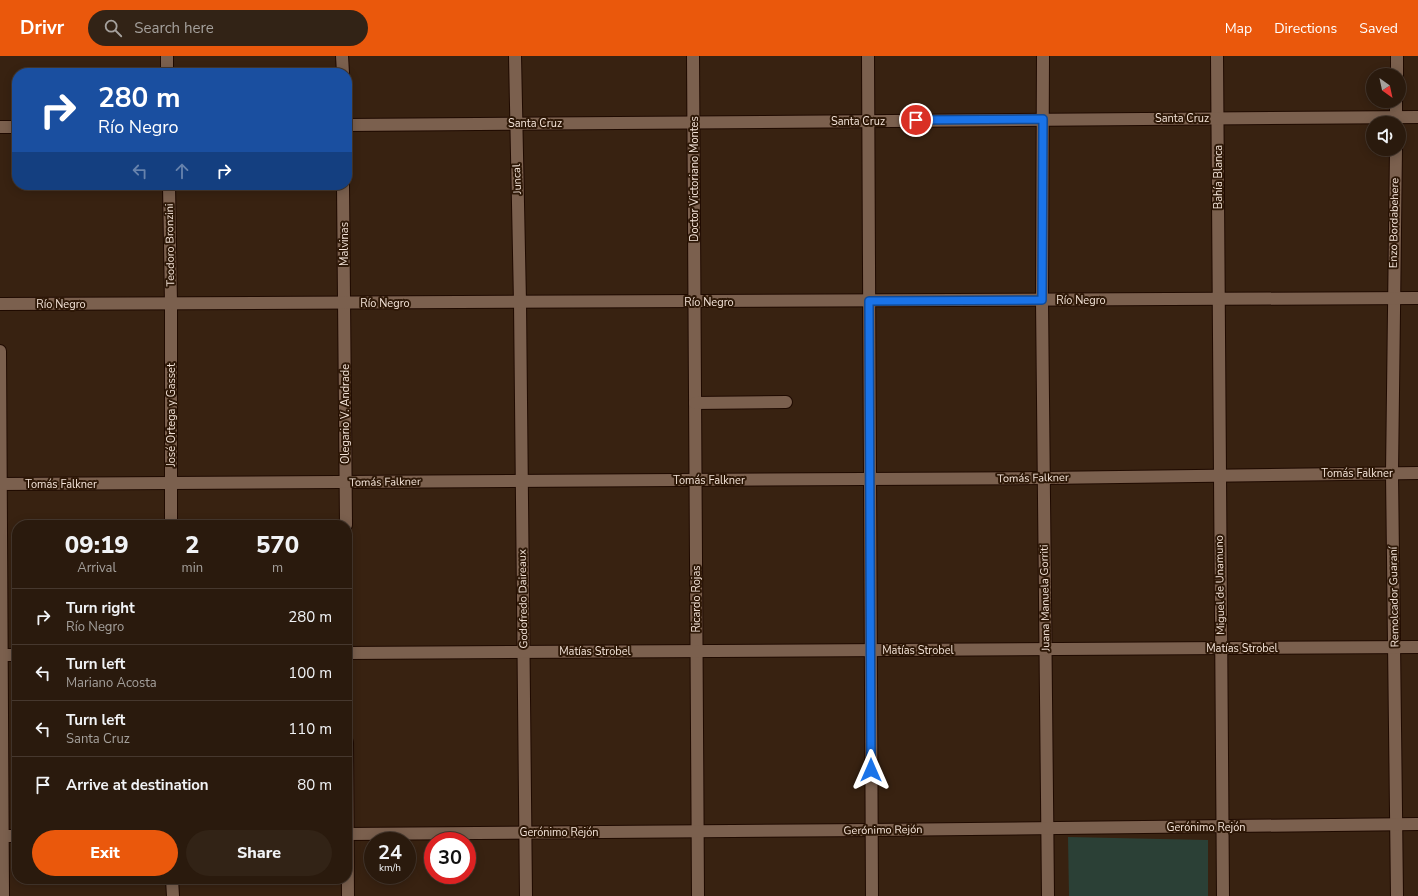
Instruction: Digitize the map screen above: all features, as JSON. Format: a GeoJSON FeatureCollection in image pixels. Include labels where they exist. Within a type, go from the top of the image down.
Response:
{"type":"FeatureCollection","features":[{"type":"Feature","properties":{"kind":"street"},"geometry":{"type":"LineString","coordinates":[[167,56],[167,68]]}},
{"type":"Feature","properties":{"kind":"street"},"geometry":{"type":"LineString","coordinates":[[342,56],[343,68]]}},
{"type":"Feature","properties":{"kind":"street","name":"Juncal"},"geometry":{"type":"LineString","coordinates":[[515,56],[515,124],[520,302]]}},
{"type":"Feature","properties":{"kind":"street","name":"Doctor Victoriano Montes"},"geometry":{"type":"LineString","coordinates":[[693,56],[694,302]]}},
{"type":"Feature","properties":{"kind":"street"},"geometry":{"type":"LineString","coordinates":[[868,56],[872,896]]}},
{"type":"Feature","properties":{"kind":"street","name":"Juana Manuela Gorriti"},"geometry":{"type":"LineString","coordinates":[[1043,56],[1042,300],[1048,896]]}},
{"type":"Feature","properties":{"kind":"street","name":"Bahía Blanca"},"geometry":{"type":"LineString","coordinates":[[1217,56],[1218,299]]}},
{"type":"Feature","properties":{"kind":"street"},"geometry":{"type":"LineString","coordinates":[[1397,56],[1397,68]]}},
{"type":"Feature","properties":{"kind":"street","name":"Santa Cruz"},"geometry":{"type":"LineString","coordinates":[[352,125],[1218,118],[1366,120]]}},
{"type":"Feature","properties":{"kind":"street","name":"Santa Cruz"},"geometry":{"type":"LineString","coordinates":[[1406,119],[1418,118]]}},
{"type":"Feature","properties":{"kind":"street"},"geometry":{"type":"LineString","coordinates":[[0,127],[12,127]]}},
{"type":"Feature","properties":{"kind":"street","name":"Enzo Bordabehere"},"geometry":{"type":"LineString","coordinates":[[1393,298],[1396,156]]}},
{"type":"Feature","properties":{"kind":"street","name":"Teodoro Bronzini"},"geometry":{"type":"LineString","coordinates":[[169,190],[171,304]]}},
{"type":"Feature","properties":{"kind":"street","name":"Malvinas"},"geometry":{"type":"LineString","coordinates":[[343,190],[344,303]]}},
{"type":"Feature","properties":{"kind":"street","name":"Remolcador Guaraní"},"geometry":{"type":"LineString","coordinates":[[1393,298],[1392,473],[1397,896]]}},
{"type":"Feature","properties":{"kind":"street","name":"Río Negro"},"geometry":{"type":"LineString","coordinates":[[0,304],[1418,298]]}},
{"type":"Feature","properties":{"kind":"street","name":"Miguel de Unamuno"},"geometry":{"type":"LineString","coordinates":[[1218,299],[1223,896]]}},
{"type":"Feature","properties":{"kind":"street","name":"Godofredo Daireaux"},"geometry":{"type":"LineString","coordinates":[[520,302],[526,896]]}},
{"type":"Feature","properties":{"kind":"street","name":"Ricardo Rojas"},"geometry":{"type":"LineString","coordinates":[[694,302],[698,896]]}},
{"type":"Feature","properties":{"kind":"street","name":"Olegario V. Andrade"},"geometry":{"type":"LineString","coordinates":[[344,303],[346,520]]}},
{"type":"Feature","properties":{"kind":"street","name":"José Ortega y Gasset"},"geometry":{"type":"LineString","coordinates":[[171,304],[171,520]]}},
{"type":"Feature","properties":{"kind":"street"},"geometry":{"type":"LineString","coordinates":[[0,351],[1,836],[3,896]]}},
{"type":"Feature","properties":{"kind":"street"},"geometry":{"type":"LineString","coordinates":[[695,403],[786,402]]}},
{"type":"Feature","properties":{"kind":"street","name":"Tomás Falkner"},"geometry":{"type":"LineString","coordinates":[[0,484],[1044,478],[1219,474],[1418,473]]}},
{"type":"Feature","properties":{"kind":"street","name":"Matías Strobel"},"geometry":{"type":"LineString","coordinates":[[352,653],[1418,647]]}},
{"type":"Feature","properties":{"kind":"street"},"geometry":{"type":"LineString","coordinates":[[1,655],[12,655]]}},
{"type":"Feature","properties":{"kind":"street","name":"Gerónimo Rejón"},"geometry":{"type":"LineString","coordinates":[[352,834],[1418,824]]}},
{"type":"Feature","properties":{"kind":"street"},"geometry":{"type":"LineString","coordinates":[[1,836],[12,836]]}},
{"type":"Feature","properties":{"kind":"street"},"geometry":{"type":"LineString","coordinates":[[172,884],[173,896]]}},
{"type":"Feature","properties":{"kind":"street"},"geometry":{"type":"LineString","coordinates":[[348,884],[348,896]]}},
{"type":"Feature","properties":{"kind":"green space"},"geometry":{"type":"Polygon","coordinates":[[[1068,837],[1208,840],[1208,896],[1069,896],[1068,837]]]}},
{"type":"Feature","properties":{"kind":"route"},"geometry":{"type":"LineString","coordinates":[[871,770],[869,301],[1042,300],[1043,119],[916,120]]}}]}
